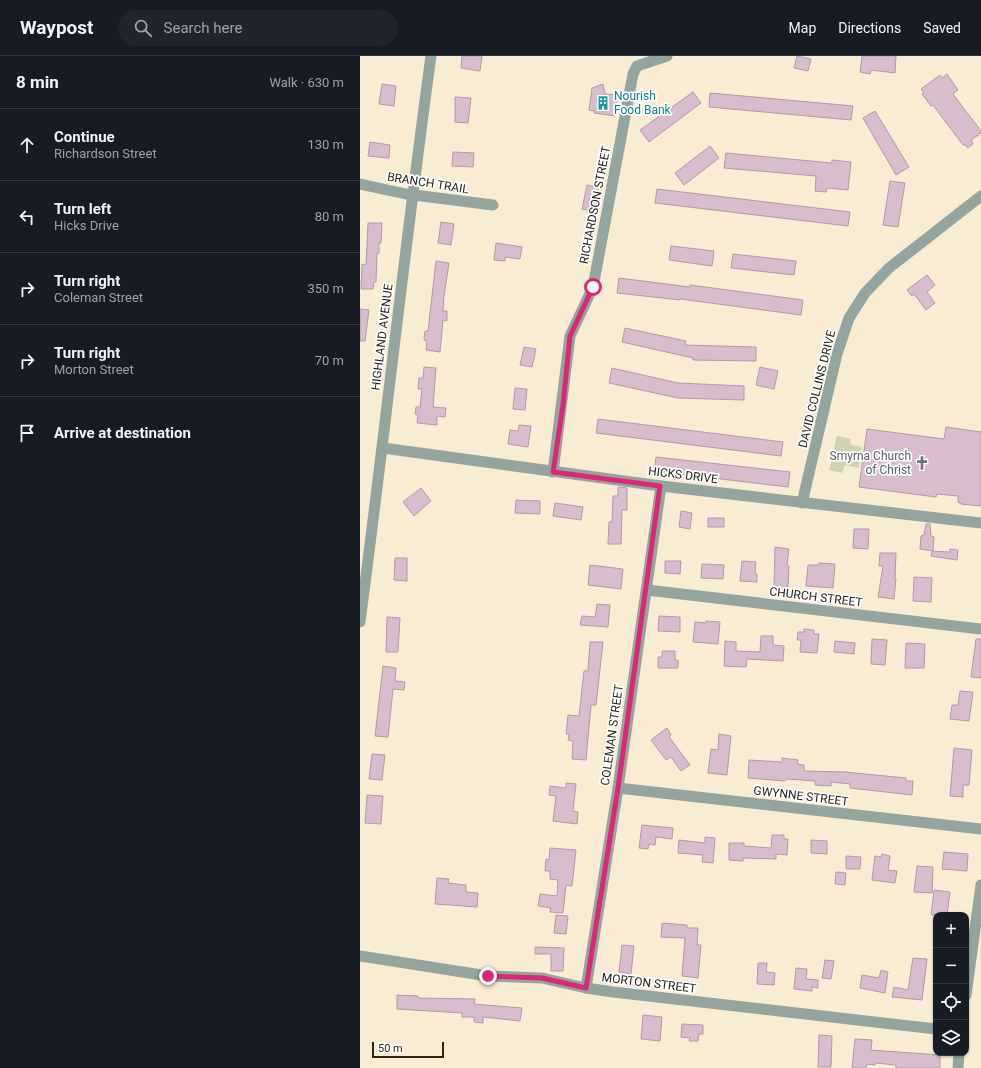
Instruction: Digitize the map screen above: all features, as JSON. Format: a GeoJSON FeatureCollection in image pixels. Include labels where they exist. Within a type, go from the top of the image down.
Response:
{"type":"FeatureCollection","features":[{"type":"Feature","properties":{"kind":"street","name":"HIGHLAND AVENUE"},"geometry":{"type":"LineString","coordinates":[[360,622],[365,552],[383,448],[412,194],[431,56]]}},
{"type":"Feature","properties":{"kind":"street","name":"RICHARDSON STREET"},"geometry":{"type":"LineString","coordinates":[[553,472],[563,405],[570,336],[593,287],[633,74],[637,66],[667,56]]}},
{"type":"Feature","properties":{"kind":"street","name":"BRANCH TRAIL"},"geometry":{"type":"LineString","coordinates":[[360,184],[412,194],[493,205]]}},
{"type":"Feature","properties":{"kind":"street","name":"DAVID COLLINS DRIVE"},"geometry":{"type":"LineString","coordinates":[[802,503],[837,354],[849,318],[864,293],[889,268],[981,196]]}},
{"type":"Feature","properties":{"kind":"street","name":"HICKS DRIVE"},"geometry":{"type":"LineString","coordinates":[[383,448],[660,486],[981,523]]}},
{"type":"Feature","properties":{"kind":"street","name":"COLEMAN STREET"},"geometry":{"type":"LineString","coordinates":[[586,988],[618,788],[647,590],[660,486]]}},
{"type":"Feature","properties":{"kind":"street","name":"CHURCH STREET"},"geometry":{"type":"LineString","coordinates":[[647,590],[981,629]]}},
{"type":"Feature","properties":{"kind":"street","name":"GWYNNE STREET"},"geometry":{"type":"LineString","coordinates":[[618,788],[981,830]]}},
{"type":"Feature","properties":{"kind":"street"},"geometry":{"type":"LineString","coordinates":[[968,984],[981,885]]}},
{"type":"Feature","properties":{"kind":"street","name":"MORTON STREET"},"geometry":{"type":"LineString","coordinates":[[360,956],[488,976],[542,978],[586,988],[933,1029]]}},
{"type":"Feature","properties":{"kind":"street"},"geometry":{"type":"LineString","coordinates":[[958,1068],[959,1056]]}},
{"type":"Feature","properties":{"kind":"green space"},"geometry":{"type":"Polygon","coordinates":[[[837,436],[851,439],[850,443],[852,445],[862,447],[859,468],[845,465],[842,473],[829,470],[837,436]]]}},
{"type":"Feature","properties":{"kind":"building"},"geometry":{"type":"Polygon","coordinates":[[[462,56],[482,56],[480,71],[461,68],[462,56]]]}},
{"type":"Feature","properties":{"kind":"building"},"geometry":{"type":"Polygon","coordinates":[[[797,56],[811,59],[808,71],[794,68],[797,56]]]}},
{"type":"Feature","properties":{"kind":"building"},"geometry":{"type":"Polygon","coordinates":[[[862,56],[896,56],[895,73],[871,70],[870,74],[860,72],[862,56]]]}},
{"type":"Feature","properties":{"kind":"building"},"geometry":{"type":"Polygon","coordinates":[[[947,74],[958,90],[953,94],[981,131],[981,133],[971,140],[973,144],[968,148],[963,145],[933,105],[931,106],[922,94],[924,93],[921,89],[940,75],[942,78],[947,74]]]}},
{"type":"Feature","properties":{"kind":"building"},"geometry":{"type":"Polygon","coordinates":[[[382,84],[396,86],[394,106],[379,104],[382,84]]]}},
{"type":"Feature","properties":{"kind":"building","name":"Nourish Food Bank"},"geometry":{"type":"Polygon","coordinates":[[[603,84],[605,94],[618,95],[615,116],[594,113],[594,111],[589,110],[592,88],[603,84]]]}},
{"type":"Feature","properties":{"kind":"building"},"geometry":{"type":"Polygon","coordinates":[[[693,92],[701,103],[649,142],[640,130],[693,92]]]}},
{"type":"Feature","properties":{"kind":"building"},"geometry":{"type":"Polygon","coordinates":[[[710,93],[853,106],[851,120],[709,107],[710,93]]]}},
{"type":"Feature","properties":{"kind":"building"},"geometry":{"type":"Polygon","coordinates":[[[455,97],[471,98],[468,123],[455,122],[455,97]]]}},
{"type":"Feature","properties":{"kind":"building"},"geometry":{"type":"Polygon","coordinates":[[[875,111],[909,167],[896,175],[863,118],[875,111]]]}},
{"type":"Feature","properties":{"kind":"building"},"geometry":{"type":"Polygon","coordinates":[[[370,142],[390,145],[389,158],[368,156],[370,142]]]}},
{"type":"Feature","properties":{"kind":"building"},"geometry":{"type":"Polygon","coordinates":[[[710,146],[719,158],[684,185],[675,173],[710,146]]]}},
{"type":"Feature","properties":{"kind":"building"},"geometry":{"type":"Polygon","coordinates":[[[453,152],[474,153],[473,167],[452,166],[453,152]]]}},
{"type":"Feature","properties":{"kind":"building"},"geometry":{"type":"Polygon","coordinates":[[[726,153],[832,163],[832,160],[851,162],[848,190],[827,188],[826,192],[815,191],[816,176],[724,168],[726,153]]]}},
{"type":"Feature","properties":{"kind":"building"},"geometry":{"type":"Polygon","coordinates":[[[890,181],[905,183],[898,227],[883,225],[890,181]]]}},
{"type":"Feature","properties":{"kind":"building"},"geometry":{"type":"Polygon","coordinates":[[[587,185],[599,188],[595,212],[582,209],[587,185]]]}},
{"type":"Feature","properties":{"kind":"building"},"geometry":{"type":"Polygon","coordinates":[[[657,189],[850,212],[848,226],[655,203],[657,189]]]}},
{"type":"Feature","properties":{"kind":"building"},"geometry":{"type":"Polygon","coordinates":[[[441,222],[454,224],[451,245],[438,243],[441,222]]]}},
{"type":"Feature","properties":{"kind":"building"},"geometry":{"type":"Polygon","coordinates":[[[368,223],[382,223],[381,243],[379,243],[379,253],[377,253],[376,282],[374,282],[373,289],[361,289],[362,264],[366,265],[368,223]]]}},
{"type":"Feature","properties":{"kind":"building"},"geometry":{"type":"Polygon","coordinates":[[[496,243],[522,247],[520,259],[505,257],[505,261],[494,260],[496,243]]]}},
{"type":"Feature","properties":{"kind":"building"},"geometry":{"type":"Polygon","coordinates":[[[671,246],[714,251],[712,266],[669,260],[671,246]]]}},
{"type":"Feature","properties":{"kind":"building"},"geometry":{"type":"Polygon","coordinates":[[[733,254],[796,261],[794,275],[731,268],[733,254]]]}},
{"type":"Feature","properties":{"kind":"building"},"geometry":{"type":"Polygon","coordinates":[[[436,261],[449,263],[443,311],[447,311],[447,321],[443,320],[440,352],[426,350],[427,341],[424,340],[425,331],[428,331],[436,261]]]}},
{"type":"Feature","properties":{"kind":"building"},"geometry":{"type":"Polygon","coordinates":[[[927,275],[935,285],[927,292],[935,303],[926,310],[914,294],[912,296],[907,290],[927,275]]]}},
{"type":"Feature","properties":{"kind":"building"},"geometry":{"type":"Polygon","coordinates":[[[619,278],[690,287],[690,285],[803,300],[801,315],[680,299],[617,293],[619,278]]]}},
{"type":"Feature","properties":{"kind":"building"},"geometry":{"type":"Polygon","coordinates":[[[360,309],[369,310],[365,341],[360,341],[360,309]]]}},
{"type":"Feature","properties":{"kind":"building"},"geometry":{"type":"Polygon","coordinates":[[[625,328],[686,341],[685,345],[756,347],[756,361],[693,360],[693,358],[622,342],[625,328]]]}},
{"type":"Feature","properties":{"kind":"building"},"geometry":{"type":"Polygon","coordinates":[[[524,347],[536,349],[532,367],[520,365],[524,347]]]}},
{"type":"Feature","properties":{"kind":"building"},"geometry":{"type":"Polygon","coordinates":[[[424,367],[436,368],[433,407],[446,408],[445,417],[437,416],[437,425],[417,423],[418,415],[415,414],[416,407],[420,407],[422,389],[418,389],[419,378],[423,378],[424,367]]]}},
{"type":"Feature","properties":{"kind":"building"},"geometry":{"type":"Polygon","coordinates":[[[760,367],[778,371],[774,389],[756,385],[760,367]]]}},
{"type":"Feature","properties":{"kind":"building"},"geometry":{"type":"Polygon","coordinates":[[[612,368],[678,383],[744,386],[744,400],[678,398],[609,383],[612,368]]]}},
{"type":"Feature","properties":{"kind":"building"},"geometry":{"type":"Polygon","coordinates":[[[515,388],[527,389],[525,410],[513,409],[515,388]]]}},
{"type":"Feature","properties":{"kind":"building"},"geometry":{"type":"Polygon","coordinates":[[[598,419],[783,442],[781,456],[596,433],[598,419]]]}},
{"type":"Feature","properties":{"kind":"building"},"geometry":{"type":"Polygon","coordinates":[[[519,425],[531,426],[528,447],[508,444],[510,430],[518,431],[519,425]]]}},
{"type":"Feature","properties":{"kind":"building","name":"Smyrna Church of Christ"},"geometry":{"type":"Polygon","coordinates":[[[946,427],[981,432],[981,506],[961,504],[958,502],[958,496],[937,494],[936,497],[859,487],[867,429],[944,439],[946,427]]]}},
{"type":"Feature","properties":{"kind":"building"},"geometry":{"type":"Polygon","coordinates":[[[656,457],[790,472],[788,487],[654,471],[656,457]]]}},
{"type":"Feature","properties":{"kind":"building"},"geometry":{"type":"Polygon","coordinates":[[[618,487],[627,488],[627,510],[622,510],[621,544],[608,544],[609,522],[612,522],[613,496],[618,496],[618,487]]]}},
{"type":"Feature","properties":{"kind":"building"},"geometry":{"type":"Polygon","coordinates":[[[421,488],[431,501],[414,516],[403,502],[421,488]]]}},
{"type":"Feature","properties":{"kind":"building"},"geometry":{"type":"Polygon","coordinates":[[[516,500],[540,501],[540,514],[515,513],[516,500]]]}},
{"type":"Feature","properties":{"kind":"building"},"geometry":{"type":"Polygon","coordinates":[[[555,503],[583,507],[581,520],[553,516],[555,503]]]}},
{"type":"Feature","properties":{"kind":"building"},"geometry":{"type":"Polygon","coordinates":[[[681,511],[692,513],[690,529],[679,527],[681,511]]]}},
{"type":"Feature","properties":{"kind":"building"},"geometry":{"type":"Polygon","coordinates":[[[708,518],[724,518],[724,527],[708,527],[708,518]]]}},
{"type":"Feature","properties":{"kind":"building"},"geometry":{"type":"Polygon","coordinates":[[[926,524],[930,524],[931,536],[934,537],[933,551],[920,549],[921,536],[924,535],[926,524]]]}},
{"type":"Feature","properties":{"kind":"building"},"geometry":{"type":"Polygon","coordinates":[[[854,529],[869,529],[868,549],[853,548],[854,529]]]}},
{"type":"Feature","properties":{"kind":"building"},"geometry":{"type":"Polygon","coordinates":[[[775,547],[789,549],[787,566],[789,566],[788,587],[774,587],[775,547]]]}},
{"type":"Feature","properties":{"kind":"building"},"geometry":{"type":"Polygon","coordinates":[[[950,549],[958,550],[957,560],[931,556],[932,551],[950,552],[950,549]]]}},
{"type":"Feature","properties":{"kind":"building"},"geometry":{"type":"Polygon","coordinates":[[[880,553],[896,553],[894,599],[878,597],[883,566],[879,566],[880,553]]]}},
{"type":"Feature","properties":{"kind":"building"},"geometry":{"type":"Polygon","coordinates":[[[395,558],[407,558],[407,581],[394,580],[395,558]]]}},
{"type":"Feature","properties":{"kind":"building"},"geometry":{"type":"Polygon","coordinates":[[[665,561],[681,561],[680,574],[665,573],[665,561]]]}},
{"type":"Feature","properties":{"kind":"building"},"geometry":{"type":"Polygon","coordinates":[[[742,561],[756,562],[755,574],[757,574],[757,582],[740,581],[742,561]]]}},
{"type":"Feature","properties":{"kind":"building"},"geometry":{"type":"Polygon","coordinates":[[[819,563],[835,564],[833,588],[806,586],[808,565],[819,565],[819,563]]]}},
{"type":"Feature","properties":{"kind":"building"},"geometry":{"type":"Polygon","coordinates":[[[702,564],[724,565],[723,579],[701,578],[702,564]]]}},
{"type":"Feature","properties":{"kind":"building"},"geometry":{"type":"Polygon","coordinates":[[[590,565],[623,569],[621,589],[588,585],[590,565]]]}},
{"type":"Feature","properties":{"kind":"building"},"geometry":{"type":"Polygon","coordinates":[[[914,577],[932,578],[931,602],[913,601],[914,577]]]}},
{"type":"Feature","properties":{"kind":"building"},"geometry":{"type":"Polygon","coordinates":[[[597,604],[610,605],[608,627],[580,625],[582,616],[595,617],[597,604]]]}},
{"type":"Feature","properties":{"kind":"building"},"geometry":{"type":"Polygon","coordinates":[[[659,616],[680,617],[680,632],[658,631],[659,616]]]}},
{"type":"Feature","properties":{"kind":"building"},"geometry":{"type":"Polygon","coordinates":[[[387,617],[400,618],[398,652],[386,652],[387,617]]]}},
{"type":"Feature","properties":{"kind":"building"},"geometry":{"type":"Polygon","coordinates":[[[706,621],[720,622],[718,644],[693,642],[695,622],[706,623],[706,621]]]}},
{"type":"Feature","properties":{"kind":"building"},"geometry":{"type":"Polygon","coordinates":[[[804,629],[814,630],[814,634],[819,634],[817,653],[800,652],[801,640],[797,640],[798,632],[804,632],[804,629]]]}},
{"type":"Feature","properties":{"kind":"building"},"geometry":{"type":"Polygon","coordinates":[[[761,636],[773,636],[773,645],[784,646],[783,661],[747,659],[746,667],[724,666],[725,641],[736,642],[736,651],[760,652],[761,636]]]}},
{"type":"Feature","properties":{"kind":"building"},"geometry":{"type":"Polygon","coordinates":[[[872,639],[887,640],[885,665],[871,664],[872,639]]]}},
{"type":"Feature","properties":{"kind":"building"},"geometry":{"type":"Polygon","coordinates":[[[976,639],[981,639],[981,678],[971,677],[976,639]]]}},
{"type":"Feature","properties":{"kind":"building"},"geometry":{"type":"Polygon","coordinates":[[[835,641],[855,643],[854,654],[834,652],[835,641]]]}},
{"type":"Feature","properties":{"kind":"building"},"geometry":{"type":"Polygon","coordinates":[[[590,642],[603,642],[596,705],[591,705],[586,760],[572,759],[573,741],[568,740],[569,734],[566,734],[568,715],[579,716],[584,671],[588,671],[590,642]]]}},
{"type":"Feature","properties":{"kind":"building"},"geometry":{"type":"Polygon","coordinates":[[[906,643],[925,644],[924,668],[905,668],[906,643]]]}},
{"type":"Feature","properties":{"kind":"building"},"geometry":{"type":"Polygon","coordinates":[[[662,651],[675,651],[675,660],[678,660],[678,668],[658,668],[658,657],[662,657],[662,651]]]}},
{"type":"Feature","properties":{"kind":"building"},"geometry":{"type":"Polygon","coordinates":[[[383,666],[396,668],[395,681],[405,682],[404,690],[393,689],[388,737],[375,736],[383,666]]]}},
{"type":"Feature","properties":{"kind":"building"},"geometry":{"type":"Polygon","coordinates":[[[960,691],[973,692],[969,721],[950,719],[952,705],[958,705],[960,691]]]}},
{"type":"Feature","properties":{"kind":"building"},"geometry":{"type":"Polygon","coordinates":[[[667,728],[671,735],[669,737],[690,765],[681,771],[671,757],[666,760],[651,740],[667,728]]]}},
{"type":"Feature","properties":{"kind":"building"},"geometry":{"type":"Polygon","coordinates":[[[719,734],[731,736],[727,775],[708,773],[711,749],[718,750],[719,734]]]}},
{"type":"Feature","properties":{"kind":"building"},"geometry":{"type":"Polygon","coordinates":[[[954,748],[972,750],[969,785],[963,785],[963,797],[950,796],[954,748]]]}},
{"type":"Feature","properties":{"kind":"building"},"geometry":{"type":"Polygon","coordinates":[[[372,754],[385,755],[382,780],[369,779],[372,754]]]}},
{"type":"Feature","properties":{"kind":"building"},"geometry":{"type":"Polygon","coordinates":[[[782,758],[798,760],[797,764],[804,765],[804,771],[845,772],[906,778],[906,781],[913,781],[912,795],[850,788],[850,784],[831,782],[831,786],[815,785],[815,781],[786,779],[785,781],[748,778],[749,760],[782,762],[782,758]]]}},
{"type":"Feature","properties":{"kind":"building"},"geometry":{"type":"Polygon","coordinates":[[[566,783],[576,784],[573,811],[578,812],[577,824],[553,821],[556,796],[549,795],[550,786],[566,788],[566,783]]]}},
{"type":"Feature","properties":{"kind":"building"},"geometry":{"type":"Polygon","coordinates":[[[367,795],[383,796],[381,824],[365,823],[367,795]]]}},
{"type":"Feature","properties":{"kind":"building"},"geometry":{"type":"Polygon","coordinates":[[[642,825],[673,828],[672,839],[656,837],[655,845],[649,844],[648,849],[639,848],[642,825]]]}},
{"type":"Feature","properties":{"kind":"building"},"geometry":{"type":"Polygon","coordinates":[[[772,835],[784,835],[784,839],[788,839],[787,855],[776,854],[776,859],[743,858],[743,861],[729,860],[729,843],[744,843],[744,846],[771,848],[772,835]]]}},
{"type":"Feature","properties":{"kind":"building"},"geometry":{"type":"Polygon","coordinates":[[[705,837],[715,838],[713,863],[702,862],[703,855],[678,853],[679,840],[705,843],[705,837]]]}},
{"type":"Feature","properties":{"kind":"building"},"geometry":{"type":"Polygon","coordinates":[[[811,840],[827,841],[827,854],[811,853],[811,840]]]}},
{"type":"Feature","properties":{"kind":"building"},"geometry":{"type":"Polygon","coordinates":[[[550,848],[576,850],[572,886],[566,885],[563,913],[550,912],[551,908],[538,906],[540,894],[557,896],[558,880],[550,879],[550,871],[545,871],[546,859],[549,860],[550,848]]]}},
{"type":"Feature","properties":{"kind":"building"},"geometry":{"type":"Polygon","coordinates":[[[944,852],[968,854],[967,871],[942,869],[944,852]]]}},
{"type":"Feature","properties":{"kind":"building"},"geometry":{"type":"Polygon","coordinates":[[[882,854],[890,856],[888,870],[897,871],[895,883],[872,880],[875,856],[881,857],[882,854]]]}},
{"type":"Feature","properties":{"kind":"building"},"geometry":{"type":"Polygon","coordinates":[[[846,856],[861,857],[860,869],[846,869],[846,856]]]}},
{"type":"Feature","properties":{"kind":"building"},"geometry":{"type":"Polygon","coordinates":[[[917,866],[933,867],[932,893],[914,892],[917,866]]]}},
{"type":"Feature","properties":{"kind":"building"},"geometry":{"type":"Polygon","coordinates":[[[836,872],[846,873],[845,885],[835,884],[836,872]]]}},
{"type":"Feature","properties":{"kind":"building"},"geometry":{"type":"Polygon","coordinates":[[[437,878],[449,879],[448,883],[466,885],[466,892],[478,893],[477,907],[435,904],[437,878]]]}},
{"type":"Feature","properties":{"kind":"building"},"geometry":{"type":"Polygon","coordinates":[[[934,890],[950,892],[947,912],[933,912],[933,915],[931,915],[934,890]]]}},
{"type":"Feature","properties":{"kind":"building"},"geometry":{"type":"Polygon","coordinates":[[[556,915],[568,916],[566,934],[554,933],[556,915]]]}},
{"type":"Feature","properties":{"kind":"building"},"geometry":{"type":"Polygon","coordinates":[[[662,923],[687,925],[687,928],[698,928],[697,945],[701,945],[698,978],[682,976],[685,938],[661,937],[662,923]]]}},
{"type":"Feature","properties":{"kind":"building"},"geometry":{"type":"Polygon","coordinates":[[[622,945],[634,946],[631,974],[619,972],[622,945]]]}},
{"type":"Feature","properties":{"kind":"building"},"geometry":{"type":"Polygon","coordinates":[[[535,947],[564,948],[563,971],[551,971],[551,954],[535,954],[535,947]]]}},
{"type":"Feature","properties":{"kind":"building"},"geometry":{"type":"Polygon","coordinates":[[[913,958],[927,959],[922,1000],[892,997],[894,987],[908,990],[913,958]]]}},
{"type":"Feature","properties":{"kind":"building"},"geometry":{"type":"Polygon","coordinates":[[[825,960],[834,961],[831,979],[822,978],[825,960]]]}},
{"type":"Feature","properties":{"kind":"building"},"geometry":{"type":"Polygon","coordinates":[[[758,963],[767,963],[766,972],[775,973],[774,985],[757,984],[758,963]]]}},
{"type":"Feature","properties":{"kind":"building"},"geometry":{"type":"Polygon","coordinates":[[[796,968],[807,969],[806,979],[818,980],[818,988],[812,987],[812,991],[794,989],[796,968]]]}},
{"type":"Feature","properties":{"kind":"building"},"geometry":{"type":"Polygon","coordinates":[[[881,970],[888,972],[885,993],[860,988],[862,975],[879,978],[881,970]]]}},
{"type":"Feature","properties":{"kind":"building"},"geometry":{"type":"Polygon","coordinates":[[[397,995],[418,996],[418,998],[475,999],[474,1004],[522,1008],[520,1021],[483,1017],[483,1023],[474,1022],[474,1017],[462,1017],[462,1013],[397,1009],[397,995]]]}},
{"type":"Feature","properties":{"kind":"building"},"geometry":{"type":"Polygon","coordinates":[[[643,1015],[662,1017],[660,1041],[641,1039],[643,1015]]]}},
{"type":"Feature","properties":{"kind":"building"},"geometry":{"type":"Polygon","coordinates":[[[682,1024],[703,1025],[703,1034],[699,1034],[698,1041],[689,1041],[690,1038],[681,1037],[682,1024]]]}},
{"type":"Feature","properties":{"kind":"building"},"geometry":{"type":"Polygon","coordinates":[[[819,1035],[832,1036],[831,1067],[818,1067],[819,1035]]]}},
{"type":"Feature","properties":{"kind":"building"},"geometry":{"type":"Polygon","coordinates":[[[855,1039],[872,1040],[871,1050],[940,1056],[940,1068],[896,1068],[896,1065],[875,1063],[875,1065],[867,1064],[866,1068],[852,1068],[855,1039]]]}},
{"type":"Feature","properties":{"kind":"place","name":"Nourish Food Bank"},"geometry":{"type":"Point","coordinates":[603,103]}},
{"type":"Feature","properties":{"kind":"place","name":"Smyrna Church of Christ"},"geometry":{"type":"Point","coordinates":[922,463]}},
{"type":"Feature","properties":{"kind":"route"},"geometry":{"type":"LineString","coordinates":[[488,976],[542,978],[586,988],[618,788],[647,590],[660,486],[553,472],[563,405],[570,336],[593,287]]}}]}
